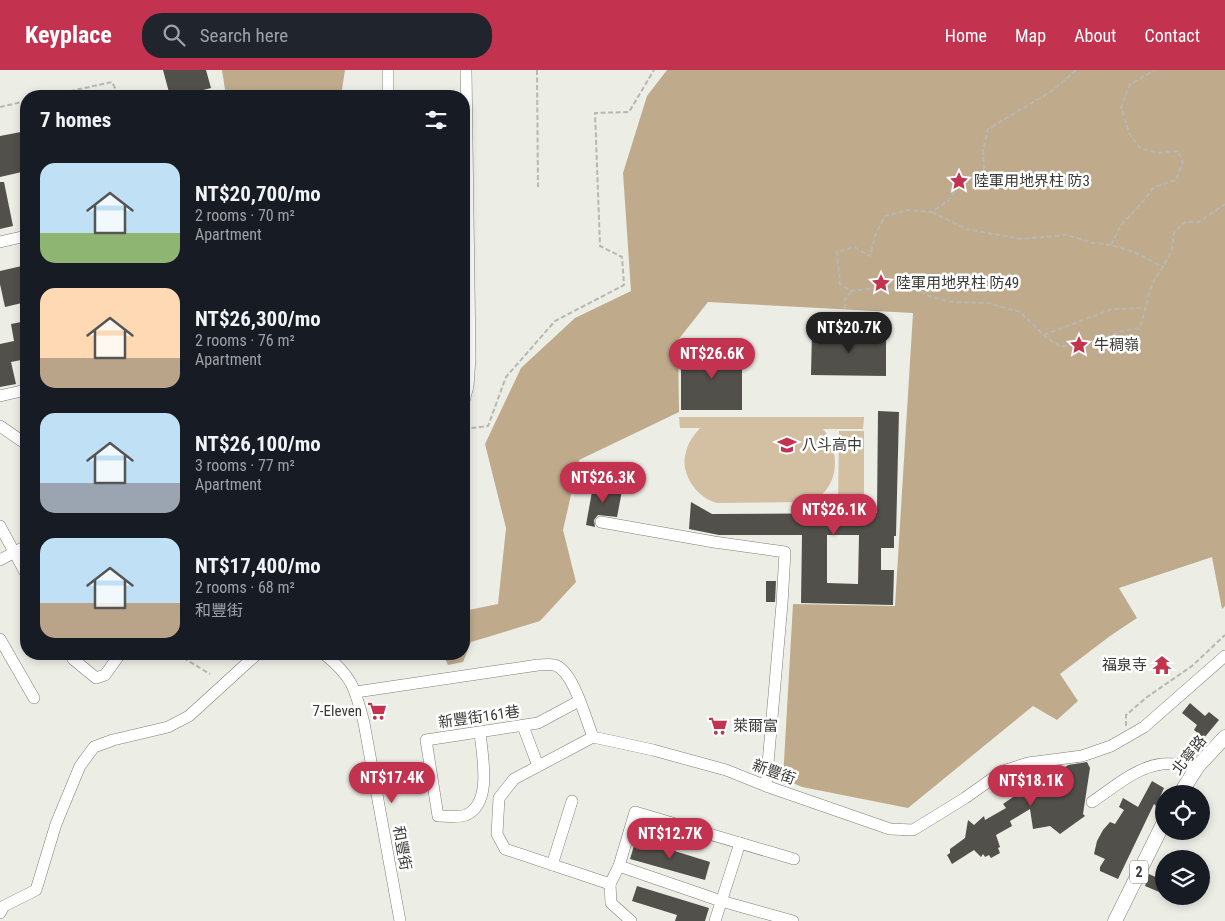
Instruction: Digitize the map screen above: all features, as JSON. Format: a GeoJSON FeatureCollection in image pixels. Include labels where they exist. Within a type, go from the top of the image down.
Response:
{"type":"FeatureCollection","features":[{"type":"Feature","properties":{"kind":"main road","name":"北寧路"},"geometry":{"type":"LineString","coordinates":[[1186,785],[1198,766],[1225,737]]}},
{"type":"Feature","properties":{"kind":"main road","name":"2"},"geometry":{"type":"LineString","coordinates":[[1115,921],[1155,840]]}},
{"type":"Feature","properties":{"kind":"street"},"geometry":{"type":"LineString","coordinates":[[388,70],[388,90]]}},
{"type":"Feature","properties":{"kind":"street"},"geometry":{"type":"LineString","coordinates":[[466,70],[466,90]]}},
{"type":"Feature","properties":{"kind":"street"},"geometry":{"type":"LineString","coordinates":[[0,242],[20,237]]}},
{"type":"Feature","properties":{"kind":"street"},"geometry":{"type":"LineString","coordinates":[[0,396],[20,391]]}},
{"type":"Feature","properties":{"kind":"street"},"geometry":{"type":"LineString","coordinates":[[0,426],[20,440]]}},
{"type":"Feature","properties":{"kind":"street"},"geometry":{"type":"LineString","coordinates":[[600,522],[785,552],[766,786]]}},
{"type":"Feature","properties":{"kind":"street"},"geometry":{"type":"LineString","coordinates":[[0,526],[20,563]]}},
{"type":"Feature","properties":{"kind":"street"},"geometry":{"type":"LineString","coordinates":[[0,560],[20,549]]}},
{"type":"Feature","properties":{"kind":"street"},"geometry":{"type":"LineString","coordinates":[[0,639],[34,698]]}},
{"type":"Feature","properties":{"kind":"street","name":"新豐街"},"geometry":{"type":"LineString","coordinates":[[594,737],[653,750],[726,770],[766,786],[890,828],[913,830],[965,798],[1003,771],[1028,763],[1082,756],[1111,746],[1126,738],[1144,727],[1225,656]]}},
{"type":"Feature","properties":{"kind":"street"},"geometry":{"type":"LineString","coordinates":[[75,660],[96,678],[105,675],[116,660]]}},
{"type":"Feature","properties":{"kind":"street"},"geometry":{"type":"LineString","coordinates":[[0,913],[4,906],[36,890],[56,824],[80,766],[94,747],[113,740],[168,727],[189,716],[250,660]]}},
{"type":"Feature","properties":{"kind":"street"},"geometry":{"type":"LineString","coordinates":[[332,660],[342,668],[356,692],[538,665],[555,665],[566,672],[594,737],[514,779],[499,798],[497,834],[505,849],[610,884]]}},
{"type":"Feature","properties":{"kind":"street","name":"和豐街"},"geometry":{"type":"LineString","coordinates":[[356,692],[364,723],[400,921]]}},
{"type":"Feature","properties":{"kind":"street","name":"新豐街161巷"},"geometry":{"type":"LineString","coordinates":[[480,732],[484,787],[480,802],[474,810],[464,816],[438,816],[426,740],[538,723],[579,701]]}},
{"type":"Feature","properties":{"kind":"street"},"geometry":{"type":"LineString","coordinates":[[523,726],[538,766]]}},
{"type":"Feature","properties":{"kind":"street"},"geometry":{"type":"LineString","coordinates":[[1092,802],[1130,777],[1150,767],[1162,764],[1198,766]]}},
{"type":"Feature","properties":{"kind":"street"},"geometry":{"type":"LineString","coordinates":[[552,865],[572,801]]}},
{"type":"Feature","properties":{"kind":"street"},"geometry":{"type":"LineString","coordinates":[[631,921],[611,903],[610,884],[619,866],[634,812],[794,859]]}},
{"type":"Feature","properties":{"kind":"street"},"geometry":{"type":"LineString","coordinates":[[715,921],[740,843]]}},
{"type":"Feature","properties":{"kind":"street"},"geometry":{"type":"LineString","coordinates":[[619,866],[721,901],[793,921]]}},
{"type":"Feature","properties":{"kind":"path"},"geometry":{"type":"LineString","coordinates":[[537,70],[538,187]]}},
{"type":"Feature","properties":{"kind":"path"},"geometry":{"type":"LineString","coordinates":[[470,428],[488,426],[506,377],[555,321],[624,285],[622,257],[600,246],[595,113],[630,112],[654,70]]}},
{"type":"Feature","properties":{"kind":"path"},"geometry":{"type":"LineString","coordinates":[[932,212],[949,200],[962,178],[984,172],[983,149],[988,129],[1052,91],[1076,70]]}},
{"type":"Feature","properties":{"kind":"path"},"geometry":{"type":"LineString","coordinates":[[1111,245],[1121,226],[1154,187],[1176,180],[1183,162],[1178,151],[1158,153],[1140,148],[1129,133],[1121,107],[1130,84],[1155,70]]}},
{"type":"Feature","properties":{"kind":"path"},"geometry":{"type":"LineString","coordinates":[[75,90],[112,82],[116,90]]}},
{"type":"Feature","properties":{"kind":"path"},"geometry":{"type":"LineString","coordinates":[[0,107],[20,102]]}},
{"type":"Feature","properties":{"kind":"path"},"geometry":{"type":"LineString","coordinates":[[1163,267],[1134,252],[1067,235],[1021,239],[966,230],[932,212],[908,210],[885,216],[875,236],[870,256],[854,247],[837,252],[840,284],[852,291],[877,288],[895,290],[904,283],[929,296],[951,302],[988,303],[1020,312],[1044,335],[1061,347],[1098,340],[1122,331],[1140,328],[1152,284],[1163,267],[1172,250],[1174,232],[1185,222],[1198,222],[1225,204]]}},
{"type":"Feature","properties":{"kind":"path"},"geometry":{"type":"LineString","coordinates":[[845,309],[845,299],[852,291]]}},
{"type":"Feature","properties":{"kind":"path"},"geometry":{"type":"LineString","coordinates":[[1044,335],[1112,310],[1144,308]]}},
{"type":"Feature","properties":{"kind":"path"},"geometry":{"type":"LineString","coordinates":[[1126,738],[1126,715],[1147,697],[1192,666],[1225,635]]}},
{"type":"Feature","properties":{"kind":"path"},"geometry":{"type":"LineString","coordinates":[[187,660],[210,674]]}},
{"type":"Feature","properties":{"kind":"shaded area"},"geometry":{"type":"Polygon","coordinates":[[[222,70],[345,70],[342,90],[225,90],[222,70]]]}},
{"type":"Feature","properties":{"kind":"shaded area"},"geometry":{"type":"Polygon","coordinates":[[[667,70],[1225,70],[1225,606],[1222,609],[1212,557],[1119,588],[1137,618],[1060,674],[1078,701],[1057,720],[1033,706],[908,808],[802,787],[783,779],[793,604],[895,606],[913,313],[708,302],[678,340],[679,412],[579,460],[563,530],[576,582],[540,621],[471,642],[470,644],[470,610],[498,604],[506,528],[485,444],[521,368],[575,318],[631,291],[623,173],[647,96],[667,70]]]}},
{"type":"Feature","properties":{"kind":"shaded area"},"geometry":{"type":"Polygon","coordinates":[[[679,417],[864,418],[863,429],[823,429],[833,448],[835,459],[832,480],[819,497],[809,502],[717,503],[703,496],[687,476],[685,460],[687,448],[700,428],[680,428],[679,417]]]}},
{"type":"Feature","properties":{"kind":"shaded area"},"geometry":{"type":"Polygon","coordinates":[[[839,431],[864,431],[864,508],[838,507],[839,431]]]}},
{"type":"Feature","properties":{"kind":"shaded area"},"geometry":{"type":"Polygon","coordinates":[[[446,660],[464,660],[463,662],[448,665],[446,660]]]}},
{"type":"Feature","properties":{"kind":"building"},"geometry":{"type":"Polygon","coordinates":[[[163,70],[206,70],[211,88],[203,90],[168,90],[163,70]]]}},
{"type":"Feature","properties":{"kind":"building"},"geometry":{"type":"Polygon","coordinates":[[[20,132],[20,172],[0,177],[0,136],[20,132]]]}},
{"type":"Feature","properties":{"kind":"building"},"geometry":{"type":"Polygon","coordinates":[[[0,182],[4,182],[13,226],[0,229],[0,182]]]}},
{"type":"Feature","properties":{"kind":"building"},"geometry":{"type":"Polygon","coordinates":[[[20,266],[20,303],[5,307],[0,284],[0,271],[20,266]]]}},
{"type":"Feature","properties":{"kind":"building"},"geometry":{"type":"Polygon","coordinates":[[[20,322],[20,360],[11,362],[16,384],[0,387],[0,344],[14,341],[11,324],[20,322]]]}},
{"type":"Feature","properties":{"kind":"building"},"geometry":{"type":"Polygon","coordinates":[[[812,332],[886,333],[886,376],[811,375],[812,332]]]}},
{"type":"Feature","properties":{"kind":"building"},"geometry":{"type":"Polygon","coordinates":[[[681,349],[742,349],[742,410],[681,410],[681,349]]]}},
{"type":"Feature","properties":{"kind":"building"},"geometry":{"type":"Polygon","coordinates":[[[878,411],[899,412],[896,536],[894,536],[894,548],[881,548],[881,570],[894,570],[893,605],[801,603],[802,535],[719,535],[689,529],[691,502],[712,514],[877,513],[878,411]],[[827,535],[827,583],[858,584],[859,535],[827,535]]]}},
{"type":"Feature","properties":{"kind":"building"},"geometry":{"type":"Polygon","coordinates":[[[593,486],[622,491],[617,517],[598,515],[594,520],[595,527],[586,525],[593,486]]]}},
{"type":"Feature","properties":{"kind":"building"},"geometry":{"type":"Polygon","coordinates":[[[766,581],[776,581],[775,602],[766,602],[766,581]]]}},
{"type":"Feature","properties":{"kind":"building"},"geometry":{"type":"Polygon","coordinates":[[[1190,703],[1205,716],[1209,712],[1219,720],[1204,738],[1194,730],[1197,725],[1182,713],[1190,703]]]}},
{"type":"Feature","properties":{"kind":"building"},"geometry":{"type":"Polygon","coordinates":[[[1087,762],[1090,768],[1083,814],[1085,816],[1060,834],[1050,826],[1033,829],[1030,809],[1010,821],[1012,826],[996,835],[1000,853],[991,858],[989,855],[985,857],[983,854],[981,857],[974,850],[952,864],[947,855],[950,853],[950,849],[965,838],[968,820],[974,825],[984,816],[985,820],[1006,808],[1003,804],[1013,797],[1002,781],[1030,770],[1052,767],[1057,773],[1068,765],[1087,762]]]}},
{"type":"Feature","properties":{"kind":"building"},"geometry":{"type":"Polygon","coordinates":[[[1152,781],[1159,785],[1155,785],[1155,805],[1118,879],[1100,871],[1100,867],[1105,859],[1094,854],[1097,841],[1103,830],[1110,822],[1115,824],[1124,810],[1119,807],[1123,798],[1138,807],[1152,781]]]}},
{"type":"Feature","properties":{"kind":"building"},"geometry":{"type":"Polygon","coordinates":[[[636,839],[710,862],[705,880],[630,859],[636,839]]]}},
{"type":"Feature","properties":{"kind":"building"},"geometry":{"type":"Polygon","coordinates":[[[1149,874],[1155,877],[1155,890],[1145,886],[1149,874]]]}},
{"type":"Feature","properties":{"kind":"building"},"geometry":{"type":"Polygon","coordinates":[[[637,886],[709,908],[705,921],[675,921],[677,915],[632,901],[637,886]]]}},
{"type":"Feature","properties":{"kind":"place","name":"陸軍用地界柱 防3"},"geometry":{"type":"Point","coordinates":[959,181]}},
{"type":"Feature","properties":{"kind":"place","name":"陸軍用地界柱 防49"},"geometry":{"type":"Point","coordinates":[881,283]}},
{"type":"Feature","properties":{"kind":"place","name":"牛稠嶺"},"geometry":{"type":"Point","coordinates":[1079,345]}},
{"type":"Feature","properties":{"kind":"place","name":"八斗高中"},"geometry":{"type":"Point","coordinates":[787,445]}},
{"type":"Feature","properties":{"kind":"place","name":"福泉寺"},"geometry":{"type":"Point","coordinates":[1162,665]}},
{"type":"Feature","properties":{"kind":"place","name":"7-Eleven"},"geometry":{"type":"Point","coordinates":[377,711]}},
{"type":"Feature","properties":{"kind":"place","name":"萊爾富"},"geometry":{"type":"Point","coordinates":[718,726]}}]}
